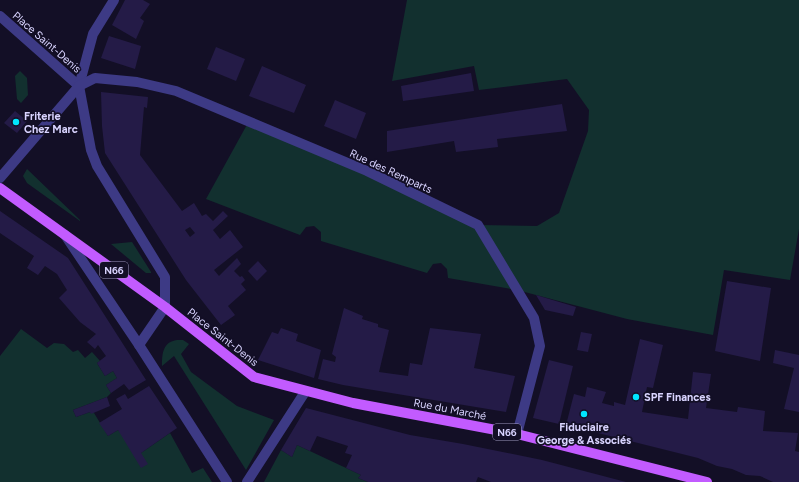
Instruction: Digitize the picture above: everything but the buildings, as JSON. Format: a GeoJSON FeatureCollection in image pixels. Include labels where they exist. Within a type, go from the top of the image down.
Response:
{"type":"FeatureCollection","features":[{"type":"Feature","properties":{"kind":"main road","name":"Place Saint-Denis"},"geometry":{"type":"LineString","coordinates":[[0,188],[165,307],[254,377],[305,392]]}},
{"type":"Feature","properties":{"kind":"main road","name":"Rue du Marché"},"geometry":{"type":"LineString","coordinates":[[305,392],[353,403],[517,434],[707,482]]}},
{"type":"Feature","properties":{"kind":"street"},"geometry":{"type":"LineString","coordinates":[[79,86],[92,34],[114,0]]}},
{"type":"Feature","properties":{"kind":"street","name":"Place Saint-Denis"},"geometry":{"type":"LineString","coordinates":[[0,16],[79,86],[92,150],[97,166],[165,277],[165,307]]}},
{"type":"Feature","properties":{"kind":"street","name":"Rue des Remparts"},"geometry":{"type":"LineString","coordinates":[[79,86],[95,78],[137,82],[176,91],[367,171],[478,225],[534,318],[540,346],[517,434]]}},
{"type":"Feature","properties":{"kind":"street","name":"Place Saint-Denis"},"geometry":{"type":"LineString","coordinates":[[0,178],[79,86]]}},
{"type":"Feature","properties":{"kind":"street","name":"Place Saint-Denis"},"geometry":{"type":"LineString","coordinates":[[63,233],[227,482]]}},
{"type":"Feature","properties":{"kind":"street"},"geometry":{"type":"LineString","coordinates":[[138,345],[165,307]]}},
{"type":"Feature","properties":{"kind":"street"},"geometry":{"type":"LineString","coordinates":[[247,482],[305,392]]}},
{"type":"Feature","properties":{"kind":"green space"},"geometry":{"type":"Polygon","coordinates":[[[407,0],[799,0],[799,229],[790,280],[724,270],[713,335],[627,319],[517,290],[448,278],[447,269],[441,263],[433,264],[427,273],[321,241],[321,232],[314,226],[306,227],[300,235],[206,199],[249,121],[478,225],[537,226],[559,213],[588,131],[589,110],[567,79],[479,90],[474,66],[392,81],[407,0]]]}},
{"type":"Feature","properties":{"kind":"green space"},"geometry":{"type":"Polygon","coordinates":[[[20,71],[27,78],[28,95],[21,103],[17,99],[15,76],[20,71]]]}},
{"type":"Feature","properties":{"kind":"green space"},"geometry":{"type":"Polygon","coordinates":[[[27,169],[80,221],[27,183],[23,176],[27,169]]]}},
{"type":"Feature","properties":{"kind":"green space"},"geometry":{"type":"Polygon","coordinates":[[[132,242],[151,273],[146,273],[111,244],[132,242]]]}},
{"type":"Feature","properties":{"kind":"green space"},"geometry":{"type":"Polygon","coordinates":[[[21,329],[47,348],[54,343],[64,344],[73,352],[78,350],[85,358],[92,352],[100,361],[97,363],[105,376],[113,371],[117,378],[106,385],[111,393],[107,397],[73,410],[76,417],[90,412],[94,413],[108,436],[118,430],[141,453],[170,433],[192,473],[203,468],[212,482],[0,482],[0,356],[21,329]]]}},
{"type":"Feature","properties":{"kind":"green space"},"geometry":{"type":"Polygon","coordinates":[[[177,340],[183,340],[189,344],[181,354],[191,372],[237,406],[274,420],[246,470],[174,356],[162,366],[164,349],[169,343],[177,340]]]}},
{"type":"Feature","properties":{"kind":"green space"},"geometry":{"type":"Polygon","coordinates":[[[297,445],[361,475],[358,478],[368,482],[264,482],[281,450],[292,457],[297,445]]]}},
{"type":"Feature","properties":{"kind":"place","name":"Friterie Chez Marc"},"geometry":{"type":"Point","coordinates":[16,122]}},
{"type":"Feature","properties":{"kind":"place","name":"SPF Finances"},"geometry":{"type":"Point","coordinates":[636,397]}},
{"type":"Feature","properties":{"kind":"place","name":"Fiduciaire George & Associés"},"geometry":{"type":"Point","coordinates":[584,414]}}]}
